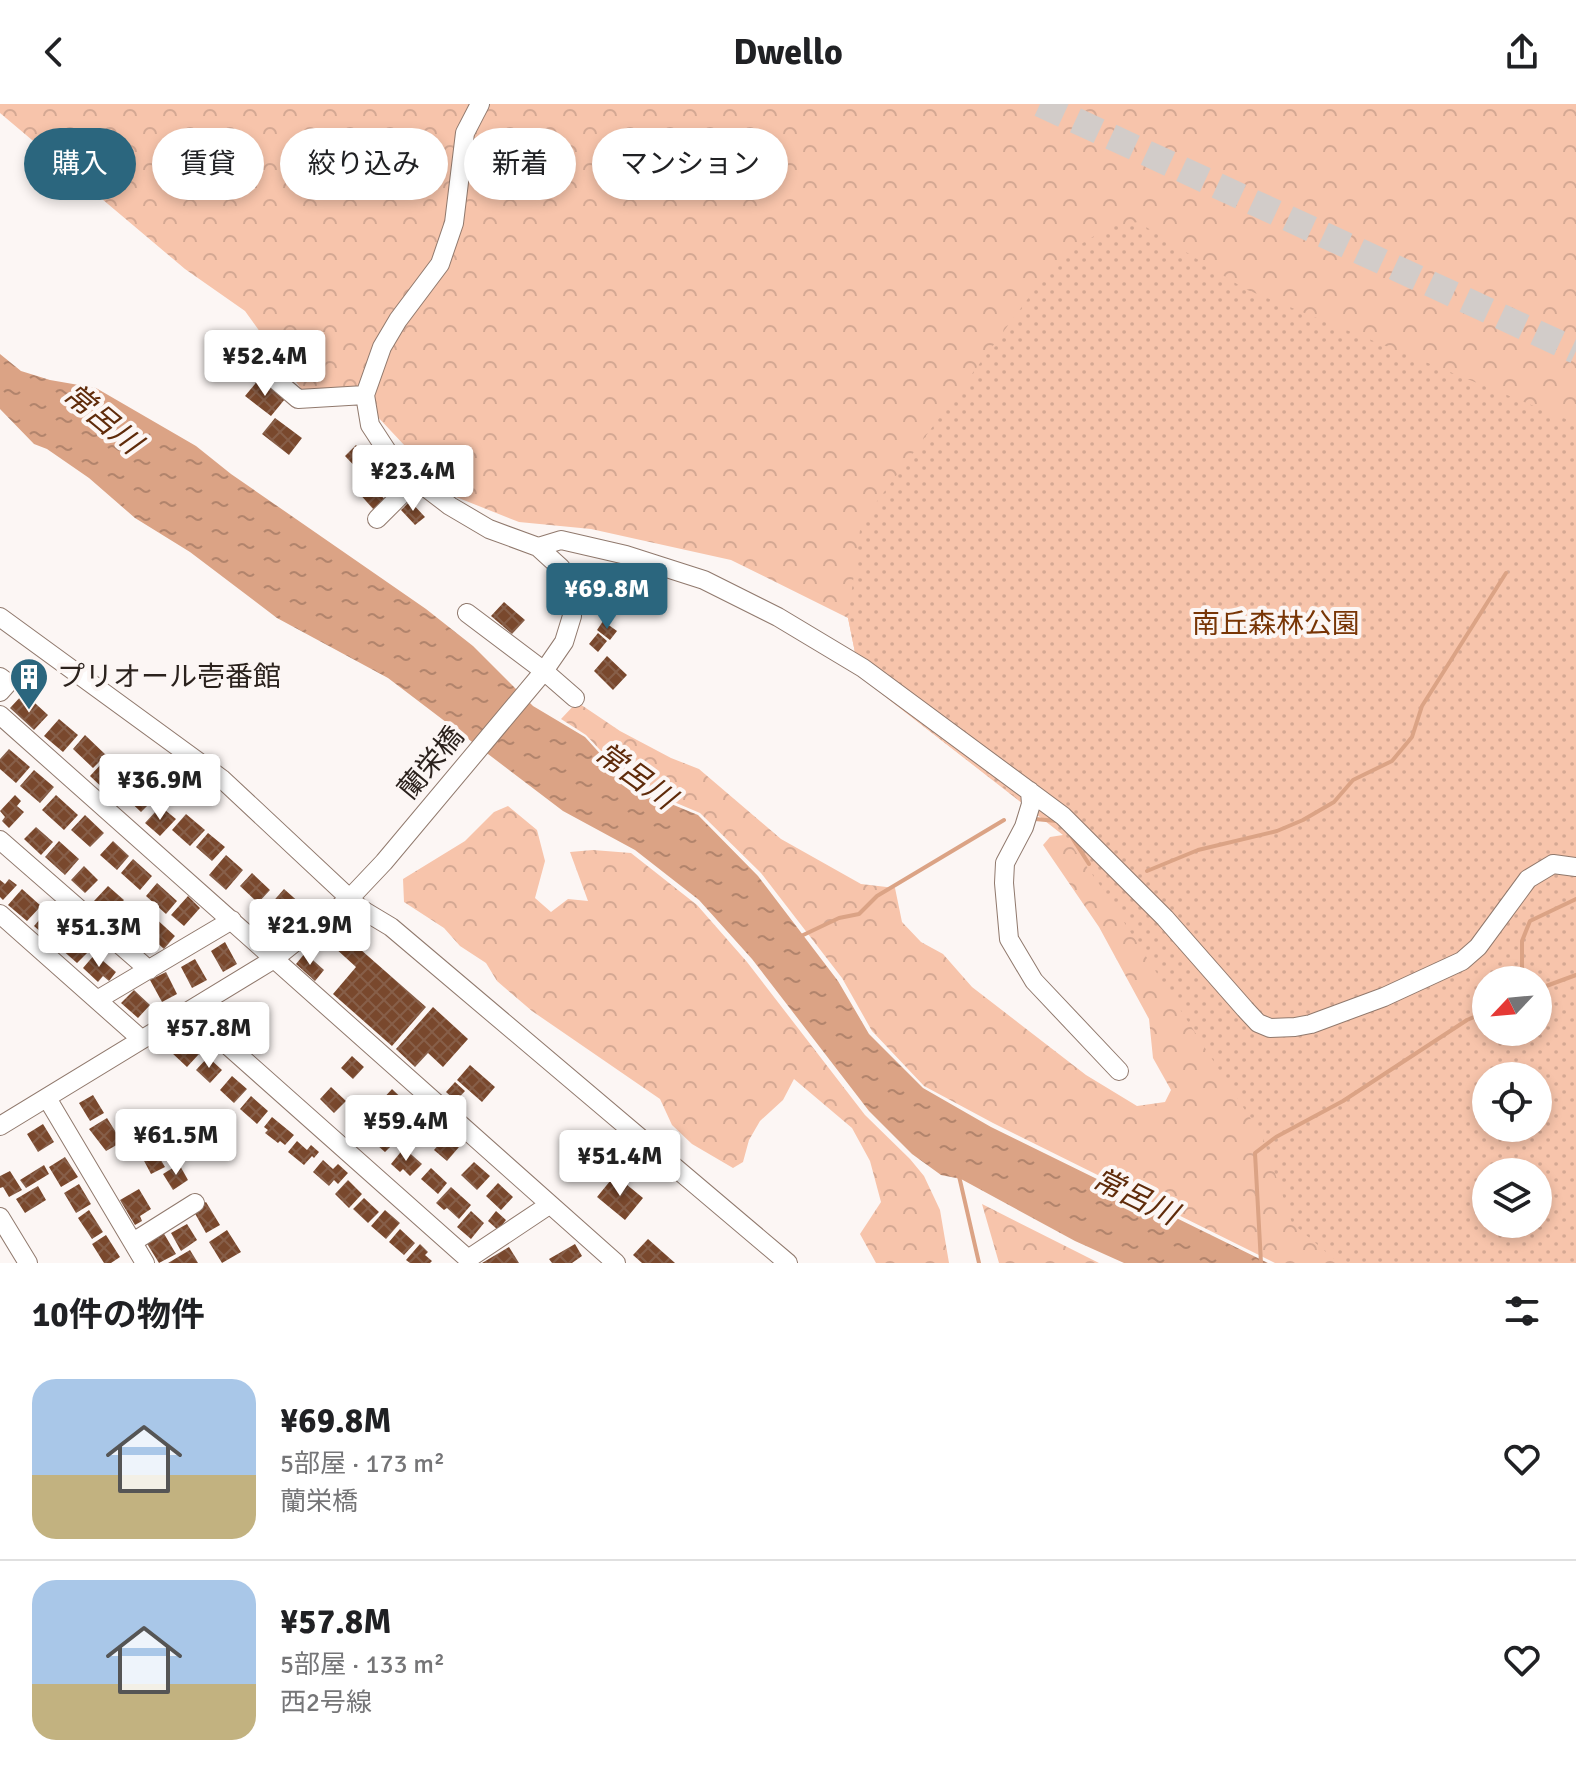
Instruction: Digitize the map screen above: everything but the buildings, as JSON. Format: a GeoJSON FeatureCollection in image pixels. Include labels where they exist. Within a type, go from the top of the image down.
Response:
{"type":"FeatureCollection","features":[{"type":"Feature","properties":{"kind":"street"},"geometry":{"type":"LineString","coordinates":[[480,104],[465,133],[454,223],[440,264],[382,347],[365,395],[370,425],[387,451],[416,480],[450,506],[489,529],[538,547],[561,540],[626,555],[704,580],[778,617],[863,668],[1063,816],[1165,918],[1258,1023],[1270,1028],[1295,1027],[1324,1020],[1384,997],[1462,961],[1478,947],[1528,879],[1553,864],[1576,867]]}},
{"type":"Feature","properties":{"kind":"street"},"geometry":{"type":"LineString","coordinates":[[252,360],[298,399],[365,395]]}},
{"type":"Feature","properties":{"kind":"street"},"geometry":{"type":"LineString","coordinates":[[377,519],[416,480]]}},
{"type":"Feature","properties":{"kind":"street","name":"蘭栄橋"},"geometry":{"type":"LineString","coordinates":[[0,1126],[274,959],[349,899],[364,883],[542,674],[564,642],[572,616],[569,592],[561,568],[538,547]]}},
{"type":"Feature","properties":{"kind":"street"},"geometry":{"type":"LineString","coordinates":[[467,613],[575,698]]}},
{"type":"Feature","properties":{"kind":"street"},"geometry":{"type":"LineString","coordinates":[[0,617],[222,779],[349,899],[391,927],[788,1263]]}},
{"type":"Feature","properties":{"kind":"street"},"geometry":{"type":"LineString","coordinates":[[0,677],[8,683],[0,692]]}},
{"type":"Feature","properties":{"kind":"street"},"geometry":{"type":"LineString","coordinates":[[0,715],[616,1263]]}},
{"type":"Feature","properties":{"kind":"street"},"geometry":{"type":"LineString","coordinates":[[1030,791],[1031,804],[1024,827],[1005,863],[1009,939],[1034,981],[1119,1071]]}},
{"type":"Feature","properties":{"kind":"street"},"geometry":{"type":"LineString","coordinates":[[0,840],[149,970]]}},
{"type":"Feature","properties":{"kind":"street"},"geometry":{"type":"LineString","coordinates":[[0,914],[141,1039]]}},
{"type":"Feature","properties":{"kind":"street"},"geometry":{"type":"LineString","coordinates":[[97,1000],[232,920]]}},
{"type":"Feature","properties":{"kind":"street"},"geometry":{"type":"LineString","coordinates":[[189,1011],[468,1259],[549,1205]]}},
{"type":"Feature","properties":{"kind":"street"},"geometry":{"type":"LineString","coordinates":[[47,1098],[145,1263]]}},
{"type":"Feature","properties":{"kind":"street"},"geometry":{"type":"LineString","coordinates":[[133,1242],[195,1203]]}},
{"type":"Feature","properties":{"kind":"street"},"geometry":{"type":"LineString","coordinates":[[0,1217],[28,1263]]}},
{"type":"Feature","properties":{"kind":"green space"},"geometry":{"type":"Polygon","coordinates":[[[0,104],[1576,104],[1576,1263],[1275,1263],[924,1086],[872,1031],[842,978],[761,873],[700,813],[648,791],[616,767],[586,735],[561,719],[577,702],[620,731],[699,769],[781,839],[861,884],[895,888],[902,922],[921,942],[943,954],[972,987],[1086,1075],[1137,1106],[1165,1102],[1171,1090],[1153,1058],[1149,1019],[1099,927],[1043,845],[1050,837],[1063,835],[860,677],[848,618],[731,560],[591,529],[519,522],[451,495],[375,414],[339,388],[304,393],[245,311],[185,269],[103,200],[136,200],[136,128],[24,128],[24,133],[0,113],[0,104]]]}},
{"type":"Feature","properties":{"kind":"green space","name":"南丘森林公園"},"geometry":{"type":"Polygon","coordinates":[[[1138,222],[1245,289],[1576,423],[1576,1263],[1339,1263],[1292,1223],[1263,1138],[1102,888],[1064,835],[860,677],[848,618],[861,523],[1059,257],[1111,226],[1138,222]]]}},
{"type":"Feature","properties":{"kind":"green space"},"geometry":{"type":"Polygon","coordinates":[[[508,806],[537,830],[545,861],[535,898],[551,912],[568,899],[588,901],[570,852],[593,850],[631,853],[697,905],[747,962],[865,1115],[924,1176],[940,1210],[949,1263],[876,1263],[860,1234],[881,1202],[870,1161],[852,1128],[794,1079],[783,1100],[760,1121],[749,1140],[743,1162],[733,1168],[692,1144],[672,1125],[660,1099],[532,1011],[497,981],[486,963],[460,946],[444,928],[404,902],[403,879],[465,841],[494,812],[508,806]]]}},
{"type":"Feature","properties":{"kind":"green space"},"geometry":{"type":"Polygon","coordinates":[[[982,1204],[1099,1263],[999,1263],[982,1204]]]}},
{"type":"Feature","properties":{"kind":"water","name":"常呂川"},"geometry":{"type":"Polygon","coordinates":[[[0,354],[21,371],[96,388],[196,446],[231,474],[426,609],[473,646],[533,706],[585,737],[614,769],[647,794],[698,815],[758,876],[838,981],[869,1034],[923,1088],[991,1127],[1268,1263],[1124,1263],[1075,1241],[961,1179],[941,1175],[912,1154],[869,1111],[752,959],[699,900],[635,850],[563,811],[388,678],[277,618],[190,552],[135,518],[89,478],[47,449],[34,444],[0,409],[0,354]]]}},
{"type":"Feature","properties":{"kind":"waterway"},"geometry":{"type":"LineString","coordinates":[[1147,871],[1198,850],[1277,831],[1303,820],[1334,802],[1353,780],[1392,761],[1412,737],[1422,706],[1506,573]]}},
{"type":"Feature","properties":{"kind":"waterway"},"geometry":{"type":"LineString","coordinates":[[1035,819],[1057,821]]}},
{"type":"Feature","properties":{"kind":"waterway"},"geometry":{"type":"LineString","coordinates":[[799,937],[839,918],[859,914],[877,896],[1004,820]]}},
{"type":"Feature","properties":{"kind":"waterway"},"geometry":{"type":"LineString","coordinates":[[1071,836],[1089,864]]}},
{"type":"Feature","properties":{"kind":"waterway"},"geometry":{"type":"LineString","coordinates":[[1522,966],[1522,941],[1530,921],[1576,899]]}},
{"type":"Feature","properties":{"kind":"waterway"},"geometry":{"type":"LineString","coordinates":[[1552,984],[1576,975]]}},
{"type":"Feature","properties":{"kind":"waterway"},"geometry":{"type":"LineString","coordinates":[[1261,1263],[1255,1153],[1276,1137],[1343,1101],[1472,1018]]}},
{"type":"Feature","properties":{"kind":"waterway"},"geometry":{"type":"LineString","coordinates":[[959,1176],[979,1263]]}},
{"type":"Feature","properties":{"kind":"tunnel"},"geometry":{"type":"LineString","coordinates":[[1040,104],[1576,351]]}},
{"type":"Feature","properties":{"kind":"place","name":"プリオール壱番館"},"geometry":{"type":"Point","coordinates":[29,711]}}]}
